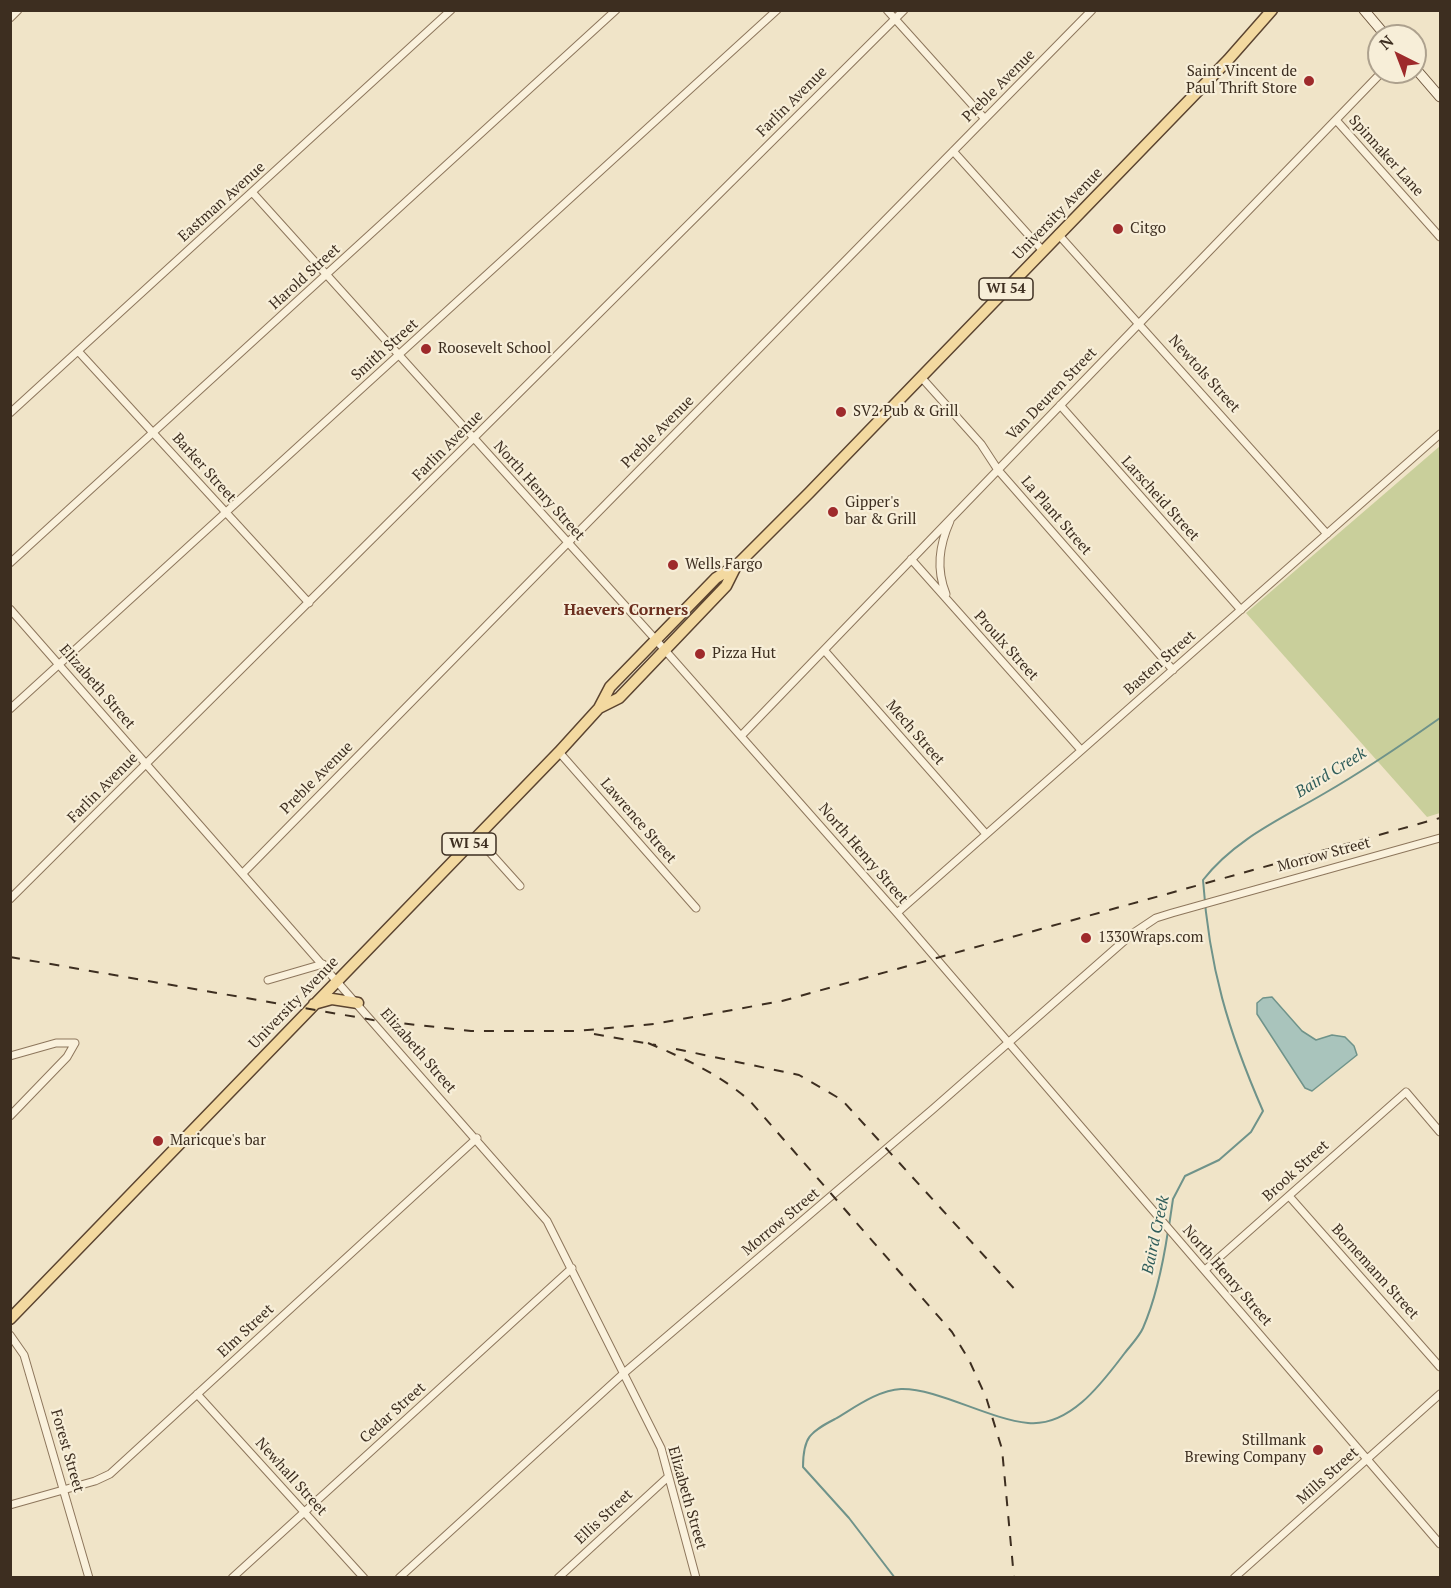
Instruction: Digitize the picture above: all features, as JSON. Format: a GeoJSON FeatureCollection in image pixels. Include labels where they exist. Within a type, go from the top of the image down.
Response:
{"type":"FeatureCollection","features":[{"type":"Feature","properties":{"kind":"main road","name":"University Avenue"},"geometry":{"type":"LineString","coordinates":[[599,708],[620,698],[726,586],[737,566],[1228,60],[1272,10]]}},
{"type":"Feature","properties":{"kind":"main road","name":"University Avenue"},"geometry":{"type":"LineString","coordinates":[[10,1319],[559,752],[599,708],[610,687],[716,578],[737,566]]}},
{"type":"Feature","properties":{"kind":"main road"},"geometry":{"type":"LineString","coordinates":[[314,1005],[332,999],[358,1003]]}},
{"type":"Feature","properties":{"kind":"street"},"geometry":{"type":"LineString","coordinates":[[10,18],[18,10]]}},
{"type":"Feature","properties":{"kind":"street","name":"Eastman Avenue"},"geometry":{"type":"LineString","coordinates":[[10,413],[451,10]]}},
{"type":"Feature","properties":{"kind":"street","name":"Harold Street"},"geometry":{"type":"LineString","coordinates":[[10,563],[616,10]]}},
{"type":"Feature","properties":{"kind":"street","name":"Smith Street"},"geometry":{"type":"LineString","coordinates":[[10,709],[777,10]]}},
{"type":"Feature","properties":{"kind":"street"},"geometry":{"type":"LineString","coordinates":[[887,10],[985,119]]}},
{"type":"Feature","properties":{"kind":"street","name":"Farlin Avenue"},"geometry":{"type":"LineString","coordinates":[[10,899],[904,10]]}},
{"type":"Feature","properties":{"kind":"street","name":"Preble Avenue"},"geometry":{"type":"LineString","coordinates":[[243,873],[1092,10]]}},
{"type":"Feature","properties":{"kind":"street"},"geometry":{"type":"LineString","coordinates":[[1364,10],[1376,24]]}},
{"type":"Feature","properties":{"kind":"street"},"geometry":{"type":"LineString","coordinates":[[1427,82],[1440,97]]}},
{"type":"Feature","properties":{"kind":"street","name":"Van Deuren Street"},"geometry":{"type":"LineString","coordinates":[[741,736],[1370,84]]}},
{"type":"Feature","properties":{"kind":"street","name":"Spinnaker Lane"},"geometry":{"type":"LineString","coordinates":[[1336,120],[1440,237]]}},
{"type":"Feature","properties":{"kind":"street"},"geometry":{"type":"LineString","coordinates":[[953,151],[1043,251]]}},
{"type":"Feature","properties":{"kind":"street","name":"North Henry Street"},"geometry":{"type":"LineString","coordinates":[[252,192],[665,650],[897,913],[1440,1544]]}},
{"type":"Feature","properties":{"kind":"street","name":"Newtols Street"},"geometry":{"type":"LineString","coordinates":[[1058,234],[1327,534]]}},
{"type":"Feature","properties":{"kind":"street","name":"Barker Street"},"geometry":{"type":"LineString","coordinates":[[78,351],[309,603]]}},
{"type":"Feature","properties":{"kind":"street","name":"La Plant Street"},"geometry":{"type":"LineString","coordinates":[[921,377],[981,444],[998,470],[1173,670]]}},
{"type":"Feature","properties":{"kind":"street","name":"Larscheid Street"},"geometry":{"type":"LineString","coordinates":[[1060,405],[1241,610]]}},
{"type":"Feature","properties":{"kind":"street","name":"Basten Street"},"geometry":{"type":"LineString","coordinates":[[897,913],[1440,434]]}},
{"type":"Feature","properties":{"kind":"street"},"geometry":{"type":"LineString","coordinates":[[951,604],[942,586],[939,563],[944,536],[955,514]]}},
{"type":"Feature","properties":{"kind":"street","name":"Proulx Street"},"geometry":{"type":"LineString","coordinates":[[911,559],[1081,750]]}},
{"type":"Feature","properties":{"kind":"street","name":"Elizabeth Street"},"geometry":{"type":"LineString","coordinates":[[10,609],[477,1138],[547,1221],[661,1448],[695,1577]]}},
{"type":"Feature","properties":{"kind":"street","name":"Mech Street"},"geometry":{"type":"LineString","coordinates":[[824,650],[986,834]]}},
{"type":"Feature","properties":{"kind":"street","name":"Lawrence Street"},"geometry":{"type":"LineString","coordinates":[[559,752],[696,908]]}},
{"type":"Feature","properties":{"kind":"street"},"geometry":{"type":"LineString","coordinates":[[476,837],[520,886]]}},
{"type":"Feature","properties":{"kind":"street","name":"Morrow Street"},"geometry":{"type":"LineString","coordinates":[[399,1578],[624,1373],[1132,934],[1156,918],[1440,838]]}},
{"type":"Feature","properties":{"kind":"street"},"geometry":{"type":"LineString","coordinates":[[268,980],[324,964]]}},
{"type":"Feature","properties":{"kind":"street"},"geometry":{"type":"LineString","coordinates":[[10,1056],[56,1043],[75,1043],[67,1057],[10,1116]]}},
{"type":"Feature","properties":{"kind":"street","name":"Brook Street"},"geometry":{"type":"LineString","coordinates":[[1205,1270],[1406,1092],[1440,1131]]}},
{"type":"Feature","properties":{"kind":"street","name":"Elm Street"},"geometry":{"type":"LineString","coordinates":[[10,1505],[110,1474],[477,1138]]}},
{"type":"Feature","properties":{"kind":"street","name":"Bornemann Street"},"geometry":{"type":"LineString","coordinates":[[1289,1196],[1440,1367]]}},
{"type":"Feature","properties":{"kind":"street","name":"Cedar Street"},"geometry":{"type":"LineString","coordinates":[[232,1578],[572,1268]]}},
{"type":"Feature","properties":{"kind":"street","name":"Forest Street"},"geometry":{"type":"LineString","coordinates":[[10,1335],[24,1355],[89,1578]]}},
{"type":"Feature","properties":{"kind":"street","name":"Newhall Street"},"geometry":{"type":"LineString","coordinates":[[197,1394],[364,1578]]}},
{"type":"Feature","properties":{"kind":"street","name":"Mills Street"},"geometry":{"type":"LineString","coordinates":[[1234,1578],[1440,1394]]}},
{"type":"Feature","properties":{"kind":"street","name":"Ellis Street"},"geometry":{"type":"LineString","coordinates":[[558,1578],[668,1477]]}},
{"type":"Feature","properties":{"kind":"green space"},"geometry":{"type":"Polygon","coordinates":[[[1440,446],[1440,813],[1427,817],[1246,613],[1440,446]]]}},
{"type":"Feature","properties":{"kind":"water"},"geometry":{"type":"Polygon","coordinates":[[[1272,997],[1302,1031],[1316,1040],[1332,1035],[1345,1037],[1354,1046],[1357,1055],[1312,1091],[1305,1088],[1257,1014],[1257,1003],[1263,998],[1272,997]]]}},
{"type":"Feature","properties":{"kind":"waterway","name":"Baird Creek"},"geometry":{"type":"LineString","coordinates":[[1169,1226],[1173,1199],[1185,1176],[1219,1160],[1251,1132],[1263,1111],[1230,1026],[1222,998],[1210,942],[1203,880],[1244,841],[1355,775],[1440,718]]}},
{"type":"Feature","properties":{"kind":"waterway","name":"Baird Creek"},"geometry":{"type":"LineString","coordinates":[[895,1578],[849,1518],[803,1467],[804,1449],[810,1437],[819,1428],[866,1400],[901,1389],[930,1393],[996,1416],[1028,1423],[1058,1418],[1071,1411],[1095,1390],[1141,1331],[1155,1293],[1168,1231]]}},
{"type":"Feature","properties":{"kind":"railway"},"geometry":{"type":"LineString","coordinates":[[10,957],[373,1020],[471,1031],[576,1031],[654,1024],[782,1001],[1440,818]]}},
{"type":"Feature","properties":{"kind":"railway"},"geometry":{"type":"LineString","coordinates":[[594,1034],[656,1045]]}},
{"type":"Feature","properties":{"kind":"railway"},"geometry":{"type":"LineString","coordinates":[[648,1043],[702,1068],[750,1101],[952,1332],[969,1360],[986,1397],[1002,1449],[1014,1578]]}},
{"type":"Feature","properties":{"kind":"railway"},"geometry":{"type":"LineString","coordinates":[[676,1049],[799,1075],[842,1100],[1019,1294]]}},
{"type":"Feature","properties":{"kind":"place","name":"Saint Vincent de Paul Thrift Store"},"geometry":{"type":"Point","coordinates":[1309,81]}},
{"type":"Feature","properties":{"kind":"place","name":"Citgo"},"geometry":{"type":"Point","coordinates":[1118,229]}},
{"type":"Feature","properties":{"kind":"place","name":"Roosevelt School"},"geometry":{"type":"Point","coordinates":[426,349]}},
{"type":"Feature","properties":{"kind":"place","name":"SV2 Pub & Grill"},"geometry":{"type":"Point","coordinates":[841,412]}},
{"type":"Feature","properties":{"kind":"place","name":"Gipper's bar & Grill"},"geometry":{"type":"Point","coordinates":[833,512]}},
{"type":"Feature","properties":{"kind":"place","name":"Wells Fargo"},"geometry":{"type":"Point","coordinates":[673,565]}},
{"type":"Feature","properties":{"kind":"place","name":"Pizza Hut"},"geometry":{"type":"Point","coordinates":[700,654]}},
{"type":"Feature","properties":{"kind":"place","name":"1330Wraps.com"},"geometry":{"type":"Point","coordinates":[1086,938]}},
{"type":"Feature","properties":{"kind":"place","name":"Maricque's bar"},"geometry":{"type":"Point","coordinates":[158,1141]}},
{"type":"Feature","properties":{"kind":"place","name":"Stillmank Brewing Company"},"geometry":{"type":"Point","coordinates":[1318,1450]}},
{"type":"Feature","properties":{"kind":"district","name":"Haevers Corners"},"geometry":{"type":"Point","coordinates":[626,610]}}]}
